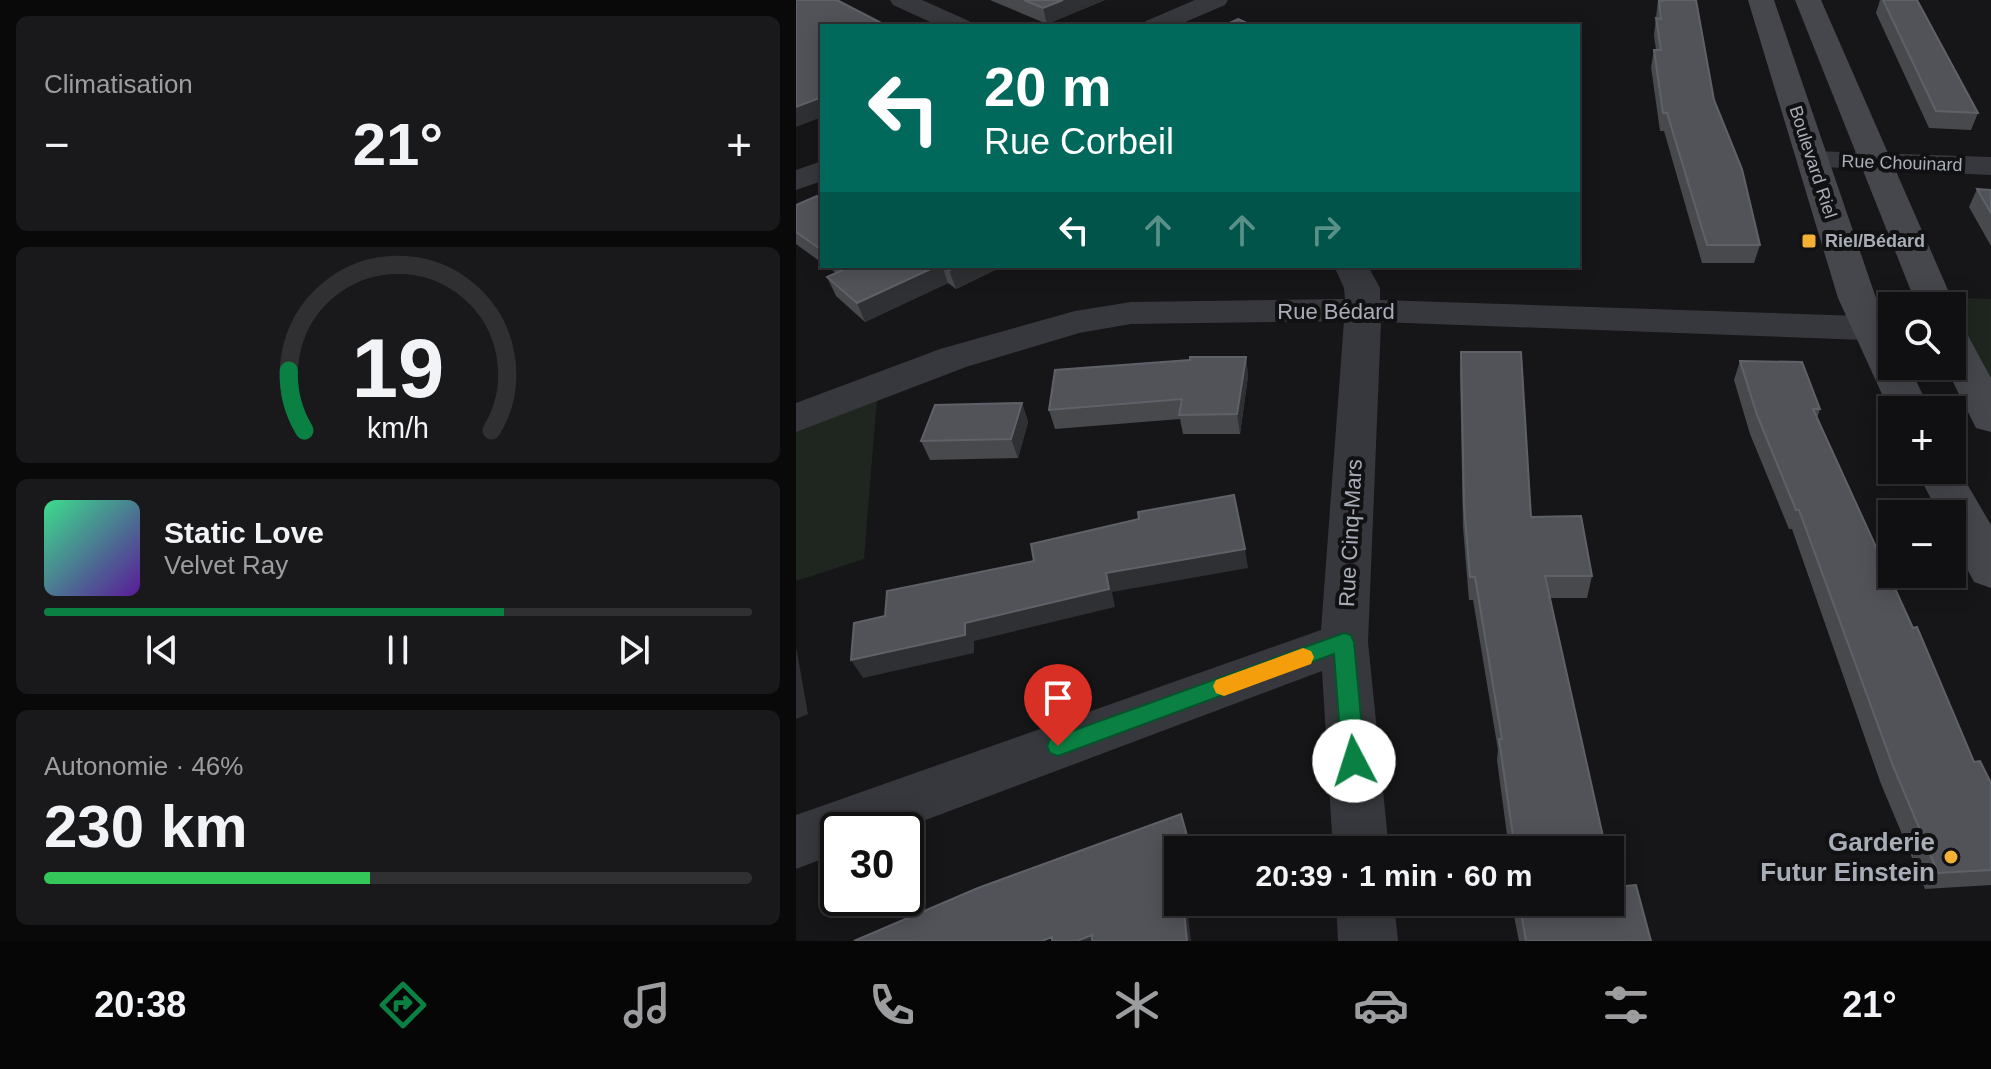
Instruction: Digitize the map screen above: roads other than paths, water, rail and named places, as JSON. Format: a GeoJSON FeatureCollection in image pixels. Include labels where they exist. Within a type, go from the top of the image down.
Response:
{"type":"FeatureCollection","features":[{"type":"Feature","properties":{"kind":"street"},"geometry":{"type":"LineString","coordinates":[[902,0],[956,24]]}},
{"type":"Feature","properties":{"kind":"street"},"geometry":{"type":"LineString","coordinates":[[1160,24],[1216,0]]}},
{"type":"Feature","properties":{"kind":"street","name":"Boulevard Riel"},"geometry":{"type":"LineString","coordinates":[[1761,0],[1813,160],[1878,324]]}},
{"type":"Feature","properties":{"kind":"street"},"geometry":{"type":"LineString","coordinates":[[1808,0],[1930,292]]}},
{"type":"Feature","properties":{"kind":"street","name":"Rue Chouinard"},"geometry":{"type":"LineString","coordinates":[[1813,160],[1991,166]]}},
{"type":"Feature","properties":{"kind":"street"},"geometry":{"type":"LineString","coordinates":[[796,181],[820,171]]}},
{"type":"Feature","properties":{"kind":"street","name":"Rue Cinq-Mars"},"geometry":{"type":"LineString","coordinates":[[1352,268],[1362,288],[1363,310],[1344,642],[1360,836]]}},
{"type":"Feature","properties":{"kind":"street","name":"Rue Bédard"},"geometry":{"type":"LineString","coordinates":[[796,418],[953,358],[1075,322],[1131,313],[1363,310],[1878,329]]}},
{"type":"Feature","properties":{"kind":"street"},"geometry":{"type":"LineString","coordinates":[[1966,369],[1991,418]]}},
{"type":"Feature","properties":{"kind":"street"},"geometry":{"type":"LineString","coordinates":[[1945,484],[1991,569]]}},
{"type":"Feature","properties":{"kind":"street"},"geometry":{"type":"LineString","coordinates":[[796,842],[1344,642]]}},
{"type":"Feature","properties":{"kind":"street"},"geometry":{"type":"LineString","coordinates":[[1366,916],[1368,941]]}},
{"type":"Feature","properties":{"kind":"place","name":"Riel/Bédard"},"geometry":{"type":"Point","coordinates":[1809,241]}},
{"type":"Feature","properties":{"kind":"place","name":"Garderie Futur Einstein"},"geometry":{"type":"Point","coordinates":[1951,857]}}]}
